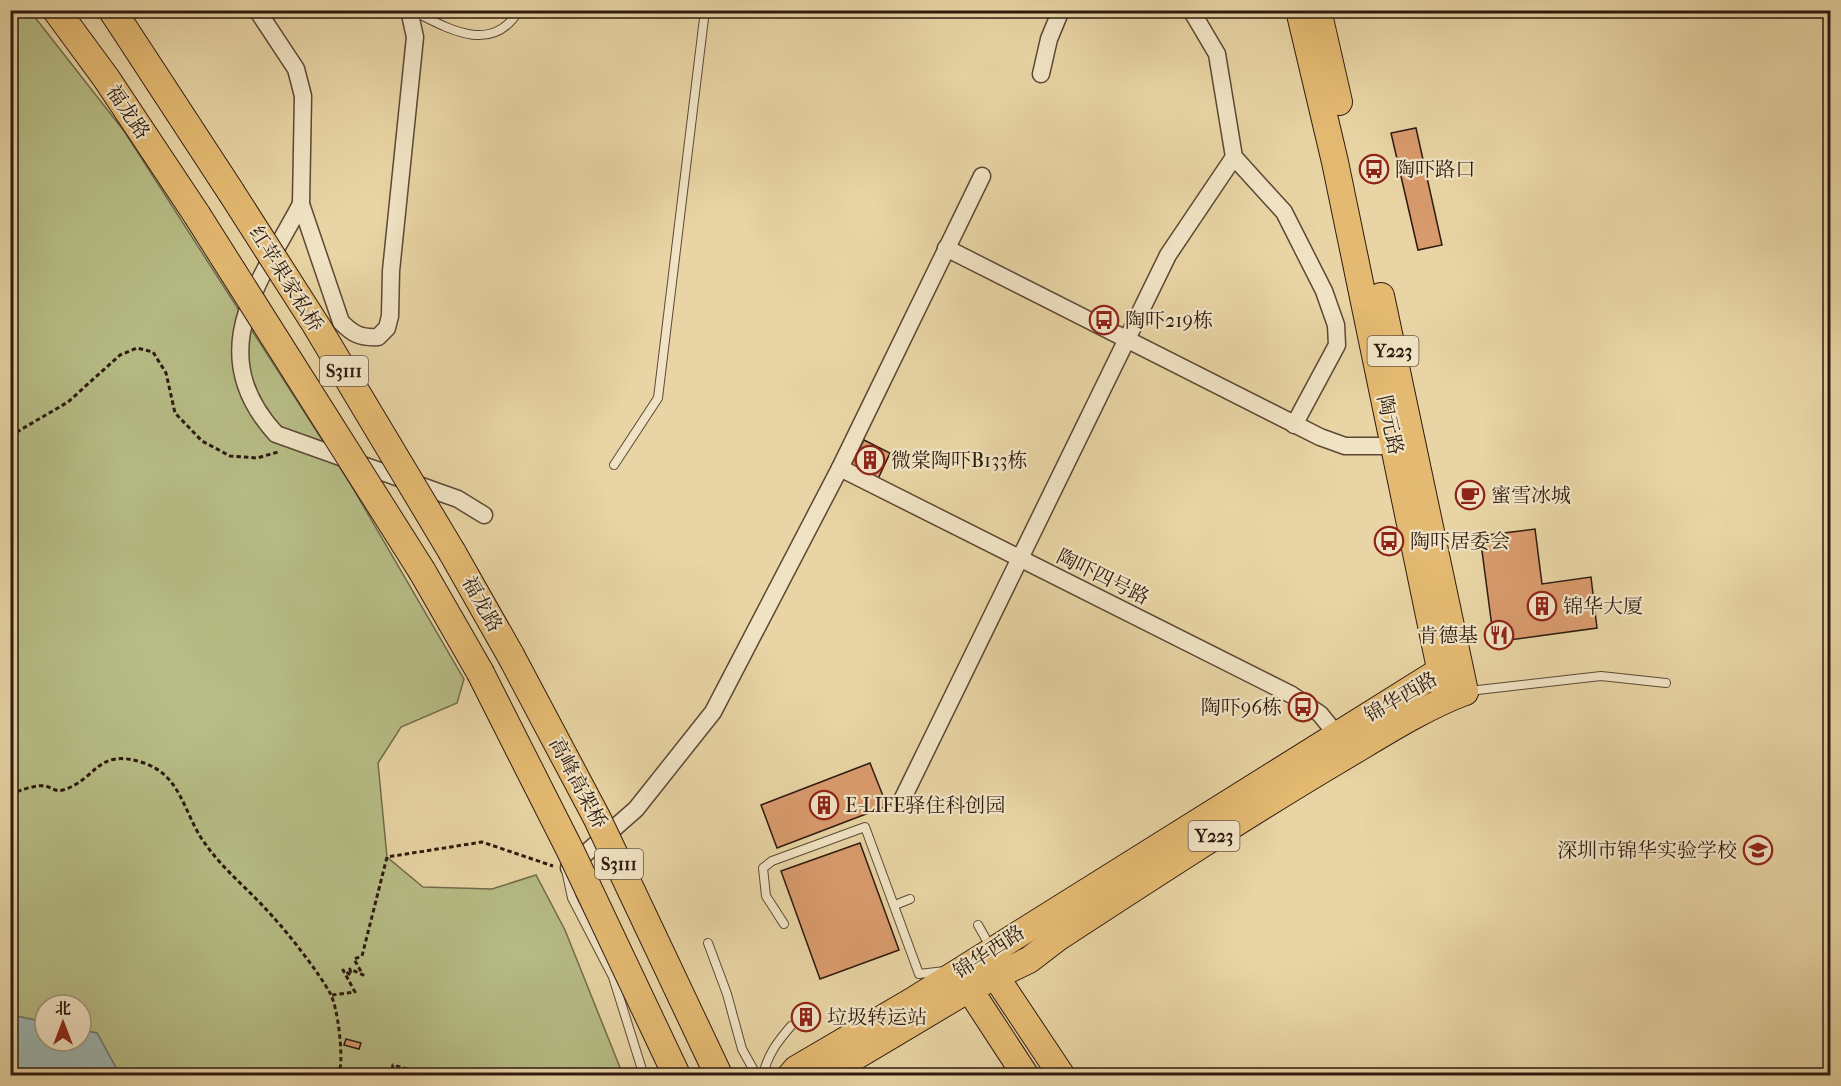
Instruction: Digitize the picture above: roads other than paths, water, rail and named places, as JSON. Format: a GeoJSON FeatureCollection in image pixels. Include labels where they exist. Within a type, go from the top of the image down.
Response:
{"type":"FeatureCollection","features":[{"type":"Feature","properties":{"kind":"highway","name":"福龙路"},"geometry":{"type":"LineString","coordinates":[[56,10],[106,78],[197,215]]}},
{"type":"Feature","properties":{"kind":"highway","name":"红苹果家私桥"},"geometry":{"type":"LineString","coordinates":[[112,10],[316,325],[452,552]]}},
{"type":"Feature","properties":{"kind":"highway","name":"红苹果家私桥"},"geometry":{"type":"LineString","coordinates":[[197,215],[422,571]]}},
{"type":"Feature","properties":{"kind":"highway","name":"福龙路"},"geometry":{"type":"LineString","coordinates":[[452,552],[511,656]]}},
{"type":"Feature","properties":{"kind":"highway","name":"福龙路"},"geometry":{"type":"LineString","coordinates":[[422,571],[480,672]]}},
{"type":"Feature","properties":{"kind":"highway","name":"高峰高架桥"},"geometry":{"type":"LineString","coordinates":[[511,656],[597,818],[718,1076]]}},
{"type":"Feature","properties":{"kind":"highway","name":"高峰高架桥"},"geometry":{"type":"LineString","coordinates":[[480,672],[534,777],[677,1076]]}},
{"type":"Feature","properties":{"kind":"main road","name":"陶元路"},"geometry":{"type":"LineString","coordinates":[[1299,10],[1335,162],[1441,670]]}},
{"type":"Feature","properties":{"kind":"main road","name":"陶元路"},"geometry":{"type":"LineString","coordinates":[[1318,10],[1455,696]]}},
{"type":"Feature","properties":{"kind":"main road","name":"锦华西路"},"geometry":{"type":"LineString","coordinates":[[823,1076],[964,980],[993,950],[1441,670],[1455,696],[1251,812],[1059,937],[1029,960],[996,977]]}},
{"type":"Feature","properties":{"kind":"main road"},"geometry":{"type":"LineString","coordinates":[[1046,1050],[1023,1071],[964,980],[996,977],[1046,1050],[1062,1076]]}},
{"type":"Feature","properties":{"kind":"main road","name":"锦华西路"},"geometry":{"type":"LineString","coordinates":[[790,1076],[796,1069],[964,980]]}},
{"type":"Feature","properties":{"kind":"street"},"geometry":{"type":"LineString","coordinates":[[257,10],[296,69],[303,96],[301,204],[341,322],[354,335],[378,337],[387,328],[390,316],[391,271],[415,37],[410,10]]}},
{"type":"Feature","properties":{"kind":"street"},"geometry":{"type":"LineString","coordinates":[[1041,74],[1049,39],[1061,10]]}},
{"type":"Feature","properties":{"kind":"street"},"geometry":{"type":"LineString","coordinates":[[1191,10],[1216,54],[1234,157],[1284,212],[1324,291],[1336,325],[1337,345],[1294,425]]}},
{"type":"Feature","properties":{"kind":"street"},"geometry":{"type":"LineString","coordinates":[[903,798],[1168,255],[1234,157]]}},
{"type":"Feature","properties":{"kind":"street"},"geometry":{"type":"LineString","coordinates":[[566,870],[636,809],[713,712],[840,468],[982,176]]}},
{"type":"Feature","properties":{"kind":"street"},"geometry":{"type":"LineString","coordinates":[[301,204],[249,299],[243,320],[241,361],[246,384],[259,416],[276,434],[303,446],[458,499],[484,515]]}},
{"type":"Feature","properties":{"kind":"street"},"geometry":{"type":"LineString","coordinates":[[946,248],[1294,425],[1345,446],[1394,446]]}},
{"type":"Feature","properties":{"kind":"street","name":"陶吓四号路"},"geometry":{"type":"LineString","coordinates":[[840,468],[1020,560],[1226,660],[1307,703],[1326,719],[1337,735]]}},
{"type":"Feature","properties":{"kind":"lane"},"geometry":{"type":"LineString","coordinates":[[410,10],[448,29],[470,34],[492,34],[506,29],[519,10]]}},
{"type":"Feature","properties":{"kind":"lane"},"geometry":{"type":"LineString","coordinates":[[614,465],[658,398],[705,10]]}},
{"type":"Feature","properties":{"kind":"lane"},"geometry":{"type":"LineString","coordinates":[[1455,696],[1600,676],[1666,683]]}},
{"type":"Feature","properties":{"kind":"lane"},"geometry":{"type":"LineString","coordinates":[[784,924],[766,896],[763,868],[772,861],[865,827],[920,974],[964,980]]}},
{"type":"Feature","properties":{"kind":"lane"},"geometry":{"type":"LineString","coordinates":[[566,870],[572,898],[613,977],[644,1076]]}},
{"type":"Feature","properties":{"kind":"lane"},"geometry":{"type":"LineString","coordinates":[[895,905],[910,899]]}},
{"type":"Feature","properties":{"kind":"lane"},"geometry":{"type":"LineString","coordinates":[[978,925],[993,950]]}},
{"type":"Feature","properties":{"kind":"lane"},"geometry":{"type":"LineString","coordinates":[[708,943],[727,994],[742,1049],[758,1076]]}},
{"type":"Feature","properties":{"kind":"lane"},"geometry":{"type":"LineString","coordinates":[[763,1076],[765,1063],[776,1044],[791,1026]]}},
{"type":"Feature","properties":{"kind":"water"},"geometry":{"type":"Polygon","coordinates":[[[11,1015],[33,1020],[33,1053],[93,1053],[93,1032],[97,1033],[116,1068],[114,1075],[11,1075],[11,1015]]]}},
{"type":"Feature","properties":{"kind":"place","name":"陶吓路口"},"geometry":{"type":"Point","coordinates":[1374,169]}},
{"type":"Feature","properties":{"kind":"place","name":"陶吓219栋"},"geometry":{"type":"Point","coordinates":[1104,320]}},
{"type":"Feature","properties":{"kind":"place","name":"微棠陶吓B133栋"},"geometry":{"type":"Point","coordinates":[870,460]}},
{"type":"Feature","properties":{"kind":"place","name":"蜜雪冰城"},"geometry":{"type":"Point","coordinates":[1470,495]}},
{"type":"Feature","properties":{"kind":"place","name":"陶吓居委会"},"geometry":{"type":"Point","coordinates":[1389,541]}},
{"type":"Feature","properties":{"kind":"place","name":"锦华大厦"},"geometry":{"type":"Point","coordinates":[1542,606]}},
{"type":"Feature","properties":{"kind":"place","name":"肯德基"},"geometry":{"type":"Point","coordinates":[1499,635]}},
{"type":"Feature","properties":{"kind":"place","name":"陶吓96栋"},"geometry":{"type":"Point","coordinates":[1303,707]}},
{"type":"Feature","properties":{"kind":"place","name":"E-LIFE驿住科创园"},"geometry":{"type":"Point","coordinates":[824,805]}},
{"type":"Feature","properties":{"kind":"place","name":"深圳市锦华实验学校"},"geometry":{"type":"Point","coordinates":[1758,850]}},
{"type":"Feature","properties":{"kind":"place","name":"垃圾转运站"},"geometry":{"type":"Point","coordinates":[806,1017]}}]}
